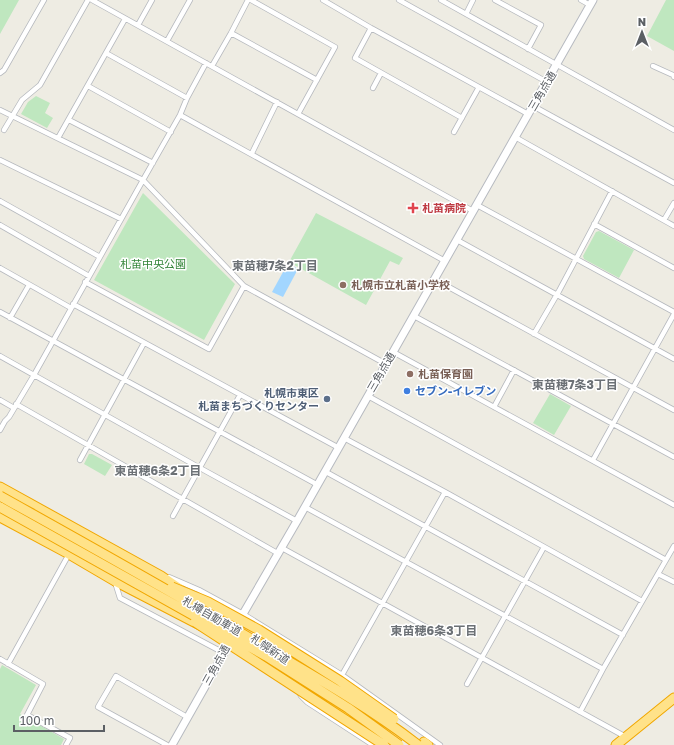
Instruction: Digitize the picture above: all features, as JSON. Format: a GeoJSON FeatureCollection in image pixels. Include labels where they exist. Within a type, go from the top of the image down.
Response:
{"type":"FeatureCollection","features":[{"type":"Feature","properties":{"kind":"highway","name":"札幌新道"},"geometry":{"type":"LineString","coordinates":[[0,487],[161,576],[412,745]]}},
{"type":"Feature","properties":{"kind":"highway","name":"札樽自動車道"},"geometry":{"type":"LineString","coordinates":[[0,496],[231,626],[423,744]]}},
{"type":"Feature","properties":{"kind":"highway","name":"札樽自動車道"},"geometry":{"type":"LineString","coordinates":[[0,507],[266,656],[348,708],[399,745]]}},
{"type":"Feature","properties":{"kind":"highway","name":"札幌新道"},"geometry":{"type":"LineString","coordinates":[[0,517],[68,554],[115,582],[229,641],[292,677],[321,695],[388,745]]}},
{"type":"Feature","properties":{"kind":"highway"},"geometry":{"type":"LineString","coordinates":[[136,582],[384,745]]}},
{"type":"Feature","properties":{"kind":"highway"},"geometry":{"type":"LineString","coordinates":[[616,745],[674,698]]}},
{"type":"Feature","properties":{"kind":"street"},"geometry":{"type":"LineString","coordinates":[[0,73],[4,70],[44,0]]}},
{"type":"Feature","properties":{"kind":"street"},"geometry":{"type":"LineString","coordinates":[[4,130],[22,100],[40,85],[88,0]]}},
{"type":"Feature","properties":{"kind":"street"},"geometry":{"type":"LineString","coordinates":[[92,0],[473,211]]}},
{"type":"Feature","properties":{"kind":"street"},"geometry":{"type":"LineString","coordinates":[[138,25],[152,0]]}},
{"type":"Feature","properties":{"kind":"street"},"geometry":{"type":"LineString","coordinates":[[167,41],[190,0]]}},
{"type":"Feature","properties":{"kind":"street"},"geometry":{"type":"LineString","coordinates":[[212,66],[248,0]]}},
{"type":"Feature","properties":{"kind":"street"},"geometry":{"type":"LineString","coordinates":[[251,0],[335,47],[298,114]]}},
{"type":"Feature","properties":{"kind":"street"},"geometry":{"type":"LineString","coordinates":[[323,0],[528,114]]}},
{"type":"Feature","properties":{"kind":"street"},"geometry":{"type":"LineString","coordinates":[[399,0],[547,82]]}},
{"type":"Feature","properties":{"kind":"street"},"geometry":{"type":"LineString","coordinates":[[441,0],[674,130]]}},
{"type":"Feature","properties":{"kind":"street"},"geometry":{"type":"LineString","coordinates":[[466,14],[473,0]]}},
{"type":"Feature","properties":{"kind":"street"},"geometry":{"type":"LineString","coordinates":[[495,0],[541,25],[528,49]]}},
{"type":"Feature","properties":{"kind":"street"},"geometry":{"type":"LineString","coordinates":[[581,0],[591,2]]}},
{"type":"Feature","properties":{"kind":"street","name":"三角点通"},"geometry":{"type":"LineString","coordinates":[[172,744],[224,654],[229,641],[244,614],[326,472],[591,2]]}},
{"type":"Feature","properties":{"kind":"street"},"geometry":{"type":"LineString","coordinates":[[58,138],[125,18]]}},
{"type":"Feature","properties":{"kind":"street"},"geometry":{"type":"LineString","coordinates":[[371,28],[354,58],[462,118]]}},
{"type":"Feature","properties":{"kind":"street"},"geometry":{"type":"LineString","coordinates":[[231,33],[317,80]]}},
{"type":"Feature","properties":{"kind":"street"},"geometry":{"type":"LineString","coordinates":[[106,54],[187,98]]}},
{"type":"Feature","properties":{"kind":"street"},"geometry":{"type":"LineString","coordinates":[[0,430],[34,375],[85,282],[122,219],[180,115],[187,98],[206,63]]}},
{"type":"Feature","properties":{"kind":"street"},"geometry":{"type":"LineString","coordinates":[[653,66],[673,75],[674,77]]}},
{"type":"Feature","properties":{"kind":"street"},"geometry":{"type":"LineString","coordinates":[[373,88],[381,74]]}},
{"type":"Feature","properties":{"kind":"street"},"geometry":{"type":"LineString","coordinates":[[88,86],[170,132]]}},
{"type":"Feature","properties":{"kind":"street"},"geometry":{"type":"LineString","coordinates":[[454,132],[479,87]]}},
{"type":"Feature","properties":{"kind":"street"},"geometry":{"type":"LineString","coordinates":[[252,153],[277,102]]}},
{"type":"Feature","properties":{"kind":"street"},"geometry":{"type":"LineString","coordinates":[[533,106],[674,183]]}},
{"type":"Feature","properties":{"kind":"street"},"geometry":{"type":"LineString","coordinates":[[0,110],[143,180],[244,286],[386,364]]}},
{"type":"Feature","properties":{"kind":"street"},"geometry":{"type":"LineString","coordinates":[[180,115],[252,153],[444,261]]}},
{"type":"Feature","properties":{"kind":"street"},"geometry":{"type":"LineString","coordinates":[[69,120],[153,163]]}},
{"type":"Feature","properties":{"kind":"street"},"geometry":{"type":"LineString","coordinates":[[515,137],[674,226]]}},
{"type":"Feature","properties":{"kind":"street"},"geometry":{"type":"LineString","coordinates":[[0,160],[122,219]]}},
{"type":"Feature","properties":{"kind":"street"},"geometry":{"type":"LineString","coordinates":[[534,334],[612,191]]}},
{"type":"Feature","properties":{"kind":"street"},"geometry":{"type":"LineString","coordinates":[[0,201],[100,256]]}},
{"type":"Feature","properties":{"kind":"street"},"geometry":{"type":"LineString","coordinates":[[664,220],[674,204]]}},
{"type":"Feature","properties":{"kind":"street"},"geometry":{"type":"LineString","coordinates":[[477,205],[674,313],[656,349],[593,460]]}},
{"type":"Feature","properties":{"kind":"street"},"geometry":{"type":"LineString","coordinates":[[594,224],[674,268]]}},
{"type":"Feature","properties":{"kind":"street"},"geometry":{"type":"LineString","coordinates":[[0,225],[89,276]]}},
{"type":"Feature","properties":{"kind":"street"},"geometry":{"type":"LineString","coordinates":[[457,240],[674,358]]}},
{"type":"Feature","properties":{"kind":"street"},"geometry":{"type":"LineString","coordinates":[[0,268],[29,285],[144,343],[339,448]]}},
{"type":"Feature","properties":{"kind":"street"},"geometry":{"type":"LineString","coordinates":[[434,279],[674,410]]}},
{"type":"Feature","properties":{"kind":"street"},"geometry":{"type":"LineString","coordinates":[[85,282],[209,349],[244,286]]}},
{"type":"Feature","properties":{"kind":"street"},"geometry":{"type":"LineString","coordinates":[[10,318],[29,285]]}},
{"type":"Feature","properties":{"kind":"street"},"geometry":{"type":"LineString","coordinates":[[0,312],[318,485]]}},
{"type":"Feature","properties":{"kind":"street"},"geometry":{"type":"LineString","coordinates":[[414,316],[674,457]]}},
{"type":"Feature","properties":{"kind":"street"},"geometry":{"type":"LineString","coordinates":[[80,460],[144,343]]}},
{"type":"Feature","properties":{"kind":"street"},"geometry":{"type":"LineString","coordinates":[[393,352],[674,505]]}},
{"type":"Feature","properties":{"kind":"street"},"geometry":{"type":"LineString","coordinates":[[0,356],[298,521]]}},
{"type":"Feature","properties":{"kind":"street"},"geometry":{"type":"LineString","coordinates":[[494,407],[514,370]]}},
{"type":"Feature","properties":{"kind":"street"},"geometry":{"type":"LineString","coordinates":[[173,516],[240,395]]}},
{"type":"Feature","properties":{"kind":"street"},"geometry":{"type":"LineString","coordinates":[[368,396],[666,560]]}},
{"type":"Feature","properties":{"kind":"street"},"geometry":{"type":"LineString","coordinates":[[0,400],[15,406],[183,500],[382,604],[626,737]]}},
{"type":"Feature","properties":{"kind":"street"},"geometry":{"type":"LineString","coordinates":[[344,438],[642,601]]}},
{"type":"Feature","properties":{"kind":"street"},"geometry":{"type":"LineString","coordinates":[[326,472],[623,635]]}},
{"type":"Feature","properties":{"kind":"street"},"geometry":{"type":"LineString","coordinates":[[342,675],[445,492]]}},
{"type":"Feature","properties":{"kind":"street"},"geometry":{"type":"LineString","coordinates":[[306,507],[603,669]]}},
{"type":"Feature","properties":{"kind":"street"},"geometry":{"type":"LineString","coordinates":[[580,712],[674,546]]}},
{"type":"Feature","properties":{"kind":"street"},"geometry":{"type":"LineString","coordinates":[[467,684],[544,547]]}},
{"type":"Feature","properties":{"kind":"street"},"geometry":{"type":"LineString","coordinates":[[8,664],[68,554]]}},
{"type":"Feature","properties":{"kind":"street"},"geometry":{"type":"LineString","coordinates":[[133,561],[199,590],[244,614],[342,675],[440,745]]}},
{"type":"Feature","properties":{"kind":"street"},"geometry":{"type":"LineString","coordinates":[[658,574],[674,582]]}},
{"type":"Feature","properties":{"kind":"street"},"geometry":{"type":"LineString","coordinates":[[115,582],[120,598],[224,654]]}},
{"type":"Feature","properties":{"kind":"street"},"geometry":{"type":"LineString","coordinates":[[0,659],[43,684],[27,715],[70,738],[66,745]]}},
{"type":"Feature","properties":{"kind":"street"},"geometry":{"type":"LineString","coordinates":[[172,744],[98,706],[116,676],[187,717]]}},
{"type":"Feature","properties":{"kind":"street"},"geometry":{"type":"LineString","coordinates":[[292,677],[301,696],[307,702],[373,745]]}},
{"type":"Feature","properties":{"kind":"green space"},"geometry":{"type":"Polygon","coordinates":[[[0,0],[19,0],[0,34],[0,0]]]}},
{"type":"Feature","properties":{"kind":"green space"},"geometry":{"type":"Polygon","coordinates":[[[666,0],[674,0],[674,51],[647,36],[666,0]]]}},
{"type":"Feature","properties":{"kind":"green space"},"geometry":{"type":"Polygon","coordinates":[[[36,96],[50,103],[45,113],[53,118],[47,128],[21,114],[28,102],[36,96]]]}},
{"type":"Feature","properties":{"kind":"green space","name":"札苗中央公園"},"geometry":{"type":"Polygon","coordinates":[[[143,193],[235,284],[204,340],[94,280],[143,193]]]}},
{"type":"Feature","properties":{"kind":"green space"},"geometry":{"type":"Polygon","coordinates":[[[316,213],[403,258],[399,265],[390,261],[366,305],[289,262],[316,213]]]}},
{"type":"Feature","properties":{"kind":"green space"},"geometry":{"type":"Polygon","coordinates":[[[599,231],[634,250],[619,278],[584,259],[583,256],[596,232],[599,231]]]}},
{"type":"Feature","properties":{"kind":"green space"},"geometry":{"type":"Polygon","coordinates":[[[550,394],[571,406],[554,435],[533,423],[550,394]]]}},
{"type":"Feature","properties":{"kind":"green space"},"geometry":{"type":"Polygon","coordinates":[[[89,454],[92,454],[112,465],[105,476],[84,464],[89,454]]]}},
{"type":"Feature","properties":{"kind":"green space"},"geometry":{"type":"Polygon","coordinates":[[[2,665],[36,685],[20,714],[64,739],[61,745],[0,745],[0,669],[2,665]]]}},
{"type":"Feature","properties":{"kind":"water"},"geometry":{"type":"Polygon","coordinates":[[[288,263],[298,269],[283,297],[272,292],[288,263]]]}},
{"type":"Feature","properties":{"kind":"place","name":"札苗病院"},"geometry":{"type":"Point","coordinates":[413,208]}},
{"type":"Feature","properties":{"kind":"place","name":"札幌市立札苗小学校"},"geometry":{"type":"Point","coordinates":[343,285]}},
{"type":"Feature","properties":{"kind":"place","name":"札苗保育園"},"geometry":{"type":"Point","coordinates":[410,374]}},
{"type":"Feature","properties":{"kind":"place","name":"セブン-イレブン"},"geometry":{"type":"Point","coordinates":[407,391]}},
{"type":"Feature","properties":{"kind":"place","name":"札幌市東区 札苗まちづくりセンター"},"geometry":{"type":"Point","coordinates":[327,399]}},
{"type":"Feature","properties":{"kind":"district","name":"東苗穂7条2丁目"},"geometry":{"type":"Point","coordinates":[275,266]}},
{"type":"Feature","properties":{"kind":"district","name":"東苗穂7条3丁目"},"geometry":{"type":"Point","coordinates":[575,385]}},
{"type":"Feature","properties":{"kind":"district","name":"東苗穂6条2丁目"},"geometry":{"type":"Point","coordinates":[158,471]}},
{"type":"Feature","properties":{"kind":"district","name":"東苗穂6条3丁目"},"geometry":{"type":"Point","coordinates":[434,631]}}]}
